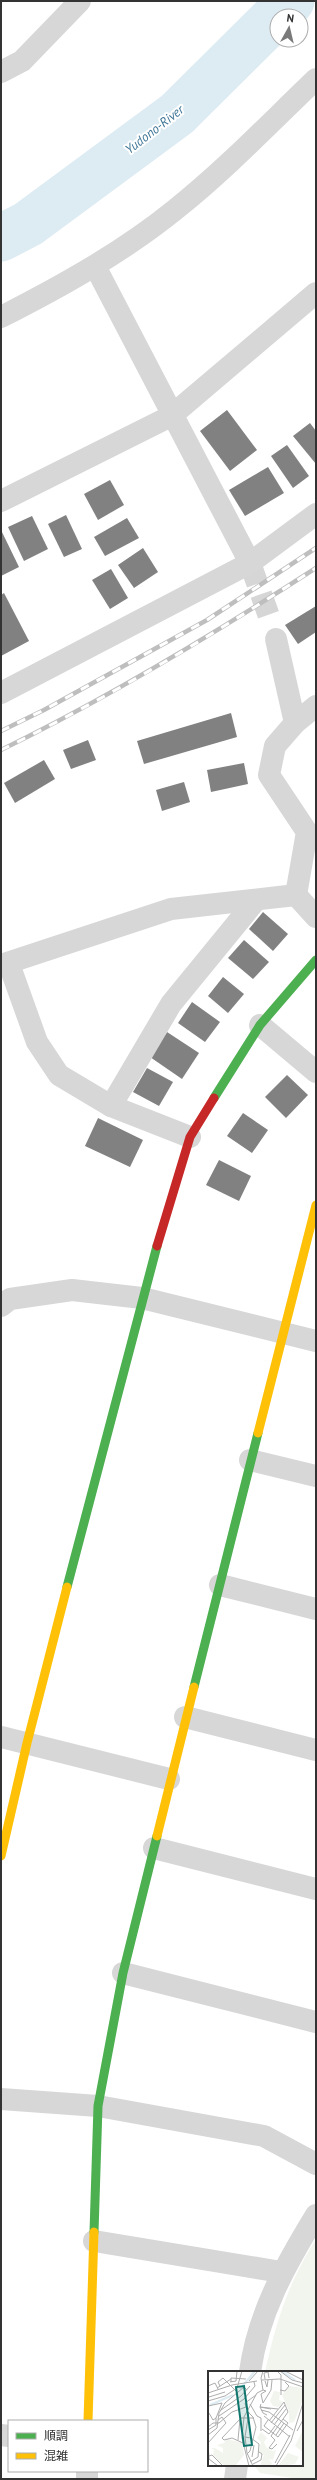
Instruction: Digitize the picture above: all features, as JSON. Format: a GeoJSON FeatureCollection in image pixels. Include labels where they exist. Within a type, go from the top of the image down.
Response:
{"type":"FeatureCollection","features":[{"type":"Feature","properties":{"kind":"street"},"geometry":{"type":"LineString","coordinates":[[1,72],[22,61],[80,1]]}},
{"type":"Feature","properties":{"kind":"street"},"geometry":{"type":"LineString","coordinates":[[1,317],[95,266],[175,210],[209,182],[316,80]]}},
{"type":"Feature","properties":{"kind":"street"},"geometry":{"type":"LineString","coordinates":[[95,266],[171,416],[250,563]]}},
{"type":"Feature","properties":{"kind":"street"},"geometry":{"type":"LineString","coordinates":[[1,501],[171,416],[316,293]]}},
{"type":"Feature","properties":{"kind":"street"},"geometry":{"type":"LineString","coordinates":[[1,693],[250,563],[316,514]]}},
{"type":"Feature","properties":{"kind":"street"},"geometry":{"type":"LineString","coordinates":[[276,639],[295,723]]}},
{"type":"Feature","properties":{"kind":"street"},"geometry":{"type":"LineString","coordinates":[[296,895],[307,832],[269,775],[275,746],[295,723],[316,706]]}},
{"type":"Feature","properties":{"kind":"street"},"geometry":{"type":"LineString","coordinates":[[190,1137],[111,1106],[59,1075],[37,1042],[5,964],[170,909],[296,895]]}},
{"type":"Feature","properties":{"kind":"street"},"geometry":{"type":"LineString","coordinates":[[296,895],[316,917]]}},
{"type":"Feature","properties":{"kind":"street"},"geometry":{"type":"LineString","coordinates":[[111,1106],[171,1004],[256,900]]}},
{"type":"Feature","properties":{"kind":"street"},"geometry":{"type":"LineString","coordinates":[[1,1856],[28,1743],[142,1298],[190,1137],[260,1025],[294,983],[316,960]]}},
{"type":"Feature","properties":{"kind":"street"},"geometry":{"type":"LineString","coordinates":[[260,1025],[316,1072]]}},
{"type":"Feature","properties":{"kind":"street"},"geometry":{"type":"LineString","coordinates":[[88,2420],[98,2106],[123,1973],[154,1848],[169,1779],[220,1585],[250,1460],[284,1333],[312,1212],[316,1205]]}},
{"type":"Feature","properties":{"kind":"street"},"geometry":{"type":"LineString","coordinates":[[1,1306],[10,1299],[72,1290],[142,1298],[316,1341]]}},
{"type":"Feature","properties":{"kind":"street"},"geometry":{"type":"LineString","coordinates":[[250,1460],[316,1476]]}},
{"type":"Feature","properties":{"kind":"street"},"geometry":{"type":"LineString","coordinates":[[220,1585],[316,1609]]}},
{"type":"Feature","properties":{"kind":"street"},"geometry":{"type":"LineString","coordinates":[[185,1717],[316,1750]]}},
{"type":"Feature","properties":{"kind":"street"},"geometry":{"type":"LineString","coordinates":[[1,1737],[169,1779]]}},
{"type":"Feature","properties":{"kind":"street"},"geometry":{"type":"LineString","coordinates":[[154,1848],[316,1889]]}},
{"type":"Feature","properties":{"kind":"street"},"geometry":{"type":"LineString","coordinates":[[123,1973],[316,2022]]}},
{"type":"Feature","properties":{"kind":"street"},"geometry":{"type":"LineString","coordinates":[[1,2099],[98,2106],[264,2136],[316,2164]]}},
{"type":"Feature","properties":{"kind":"street"},"geometry":{"type":"LineString","coordinates":[[250,2371],[263,2318],[281,2272],[316,2215]]}},
{"type":"Feature","properties":{"kind":"street"},"geometry":{"type":"LineString","coordinates":[[94,2241],[281,2272]]}},
{"type":"Feature","properties":{"kind":"street"},"geometry":{"type":"LineString","coordinates":[[235,2479],[237,2466]]}},
{"type":"Feature","properties":{"kind":"shaded area"},"geometry":{"type":"Polygon","coordinates":[[[316,2239],[316,2479],[299,2479],[260,2473],[255,2466],[303,2466],[303,2371],[265,2371],[284,2303],[297,2272],[316,2239]]]}},
{"type":"Feature","properties":{"kind":"building"},"geometry":{"type":"Polygon","coordinates":[[[227,410],[257,450],[230,471],[200,431],[227,410]]]}},
{"type":"Feature","properties":{"kind":"building"},"geometry":{"type":"Polygon","coordinates":[[[310,423],[316,431],[316,464],[293,436],[310,423]]]}},
{"type":"Feature","properties":{"kind":"building"},"geometry":{"type":"Polygon","coordinates":[[[287,445],[309,476],[293,488],[271,456],[287,445]]]}},
{"type":"Feature","properties":{"kind":"building"},"geometry":{"type":"Polygon","coordinates":[[[268,467],[284,493],[245,516],[229,490],[268,467]]]}},
{"type":"Feature","properties":{"kind":"building"},"geometry":{"type":"Polygon","coordinates":[[[110,480],[124,505],[98,520],[84,494],[110,480]]]}},
{"type":"Feature","properties":{"kind":"building"},"geometry":{"type":"Polygon","coordinates":[[[66,515],[82,549],[64,557],[48,524],[66,515]]]}},
{"type":"Feature","properties":{"kind":"building"},"geometry":{"type":"Polygon","coordinates":[[[32,516],[48,549],[24,561],[8,527],[32,516]]]}},
{"type":"Feature","properties":{"kind":"building"},"geometry":{"type":"Polygon","coordinates":[[[127,518],[139,538],[105,556],[94,537],[127,518]]]}},
{"type":"Feature","properties":{"kind":"building"},"geometry":{"type":"Polygon","coordinates":[[[1,530],[19,567],[1,576],[1,530]]]}},
{"type":"Feature","properties":{"kind":"building"},"geometry":{"type":"Polygon","coordinates":[[[143,548],[158,572],[134,588],[118,565],[143,548]]]}},
{"type":"Feature","properties":{"kind":"building"},"geometry":{"type":"Polygon","coordinates":[[[111,569],[128,598],[110,609],[92,580],[111,569]]]}},
{"type":"Feature","properties":{"kind":"building"},"geometry":{"type":"Polygon","coordinates":[[[4,593],[29,641],[1,656],[1,595],[4,593]]]}},
{"type":"Feature","properties":{"kind":"building"},"geometry":{"type":"Polygon","coordinates":[[[316,606],[316,632],[298,644],[285,625],[316,606]]]}},
{"type":"Feature","properties":{"kind":"building"},"geometry":{"type":"Polygon","coordinates":[[[231,713],[237,737],[144,764],[137,741],[231,713]]]}},
{"type":"Feature","properties":{"kind":"building"},"geometry":{"type":"Polygon","coordinates":[[[88,740],[96,760],[71,769],[63,750],[88,740]]]}},
{"type":"Feature","properties":{"kind":"building"},"geometry":{"type":"Polygon","coordinates":[[[44,760],[55,779],[15,803],[4,783],[44,760]]]}},
{"type":"Feature","properties":{"kind":"building"},"geometry":{"type":"Polygon","coordinates":[[[244,763],[248,784],[211,792],[207,770],[244,763]]]}},
{"type":"Feature","properties":{"kind":"building"},"geometry":{"type":"Polygon","coordinates":[[[184,782],[190,802],[162,811],[156,790],[184,782]]]}},
{"type":"Feature","properties":{"kind":"building"},"geometry":{"type":"Polygon","coordinates":[[[263,912],[288,934],[273,951],[249,929],[263,912]]]}},
{"type":"Feature","properties":{"kind":"building"},"geometry":{"type":"Polygon","coordinates":[[[244,940],[269,962],[253,979],[228,958],[244,940]]]}},
{"type":"Feature","properties":{"kind":"building"},"geometry":{"type":"Polygon","coordinates":[[[223,977],[244,994],[228,1013],[208,996],[223,977]]]}},
{"type":"Feature","properties":{"kind":"building"},"geometry":{"type":"Polygon","coordinates":[[[192,1002],[220,1022],[205,1042],[178,1023],[192,1002]]]}},
{"type":"Feature","properties":{"kind":"building"},"geometry":{"type":"Polygon","coordinates":[[[167,1032],[199,1053],[182,1079],[150,1057],[167,1032]]]}},
{"type":"Feature","properties":{"kind":"building"},"geometry":{"type":"Polygon","coordinates":[[[147,1068],[173,1082],[159,1106],[133,1092],[147,1068]]]}},
{"type":"Feature","properties":{"kind":"building"},"geometry":{"type":"Polygon","coordinates":[[[287,1075],[308,1095],[286,1118],[265,1097],[287,1075]]]}},
{"type":"Feature","properties":{"kind":"building"},"geometry":{"type":"Polygon","coordinates":[[[243,1113],[268,1130],[252,1153],[227,1136],[243,1113]]]}},
{"type":"Feature","properties":{"kind":"building"},"geometry":{"type":"Polygon","coordinates":[[[98,1118],[143,1140],[130,1167],[85,1146],[98,1118]]]}},
{"type":"Feature","properties":{"kind":"building"},"geometry":{"type":"Polygon","coordinates":[[[219,1160],[251,1176],[239,1201],[206,1185],[219,1160]]]}},
{"type":"Feature","properties":{"kind":"waterway","name":"Yudono-River"},"geometry":{"type":"LineString","coordinates":[[1,238],[28,224],[177,114],[291,1]]}},
{"type":"Feature","properties":{"kind":"tunnel"},"geometry":{"type":"LineString","coordinates":[[250,563],[270,619]]}},
{"type":"Feature","properties":{"kind":"railway"},"geometry":{"type":"LineString","coordinates":[[1,731],[44,710],[207,620],[316,548]]}},
{"type":"Feature","properties":{"kind":"railway"},"geometry":{"type":"LineString","coordinates":[[1,750],[122,687],[200,641],[316,568]]}},
{"type":"Feature","properties":{"kind":"traffic: fast"},"geometry":{"type":"LineString","coordinates":[[214,1098],[260,1025],[316,960]]}},
{"type":"Feature","properties":{"kind":"traffic: fast"},"geometry":{"type":"LineString","coordinates":[[67,1587],[157,1246]]}},
{"type":"Feature","properties":{"kind":"traffic: fast"},"geometry":{"type":"LineString","coordinates":[[194,1687],[258,1433]]}},
{"type":"Feature","properties":{"kind":"traffic: fast"},"geometry":{"type":"LineString","coordinates":[[94,2232],[98,2106],[123,1973],[157,1836]]}},
{"type":"Feature","properties":{"kind":"traffic: slow"},"geometry":{"type":"LineString","coordinates":[[258,1433],[316,1205]]}},
{"type":"Feature","properties":{"kind":"traffic: slow"},"geometry":{"type":"LineString","coordinates":[[1,1856],[27,1743],[67,1587]]}},
{"type":"Feature","properties":{"kind":"traffic: slow"},"geometry":{"type":"LineString","coordinates":[[157,1836],[194,1687]]}},
{"type":"Feature","properties":{"kind":"traffic: slow"},"geometry":{"type":"LineString","coordinates":[[88,2420],[94,2232]]}},
{"type":"Feature","properties":{"kind":"traffic: jam"},"geometry":{"type":"LineString","coordinates":[[157,1246],[190,1137],[214,1098]]}}]}
